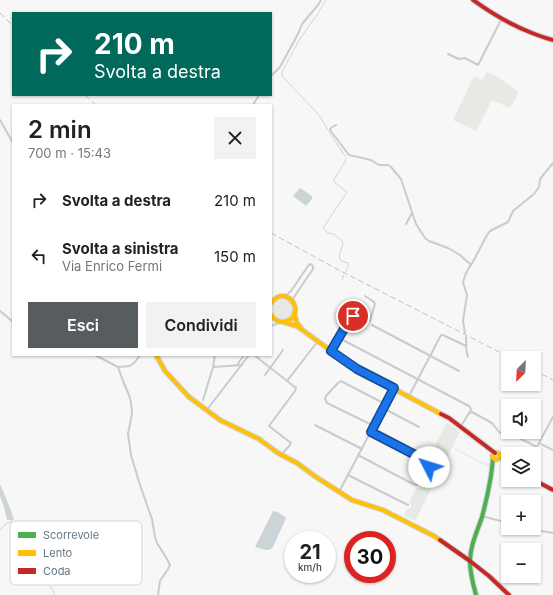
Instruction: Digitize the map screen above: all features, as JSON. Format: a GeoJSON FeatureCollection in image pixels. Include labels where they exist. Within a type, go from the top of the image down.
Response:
{"type":"FeatureCollection","features":[{"type":"Feature","properties":{"kind":"street"},"geometry":{"type":"LineString","coordinates":[[272,74],[278,70],[302,24],[321,0]]}},
{"type":"Feature","properties":{"kind":"street"},"geometry":{"type":"LineString","coordinates":[[473,0],[502,18],[530,32],[553,40]]}},
{"type":"Feature","properties":{"kind":"street"},"geometry":{"type":"LineString","coordinates":[[448,54],[459,59],[466,58],[478,65],[502,18]]}},
{"type":"Feature","properties":{"kind":"street"},"geometry":{"type":"LineString","coordinates":[[0,120],[12,141]]}},
{"type":"Feature","properties":{"kind":"street"},"geometry":{"type":"LineString","coordinates":[[336,125],[330,130],[349,156],[371,160],[379,165],[388,165],[393,168],[402,181],[417,226],[426,239],[448,248],[460,255],[471,265]]}},
{"type":"Feature","properties":{"kind":"street"},"geometry":{"type":"LineString","coordinates":[[464,333],[463,321],[467,295],[463,280],[486,235],[490,231],[508,222],[513,211],[534,194],[539,187],[540,179],[553,164]]}},
{"type":"Feature","properties":{"kind":"street"},"geometry":{"type":"LineString","coordinates":[[406,224],[412,213]]}},
{"type":"Feature","properties":{"kind":"street"},"geometry":{"type":"LineString","coordinates":[[273,299],[284,296],[291,291],[308,266],[313,266],[292,301]]}},
{"type":"Feature","properties":{"kind":"street"},"geometry":{"type":"LineString","coordinates":[[272,326],[291,319],[294,314],[295,307],[292,301],[288,297],[284,296]]}},
{"type":"Feature","properties":{"kind":"street"},"geometry":{"type":"LineString","coordinates":[[331,351],[353,316],[368,322],[370,321],[375,304],[365,296]]}},
{"type":"Feature","properties":{"kind":"street"},"geometry":{"type":"LineString","coordinates":[[0,311],[12,321]]}},
{"type":"Feature","properties":{"kind":"street"},"geometry":{"type":"LineString","coordinates":[[294,314],[297,323],[303,330]]}},
{"type":"Feature","properties":{"kind":"street"},"geometry":{"type":"LineString","coordinates":[[272,316],[282,322],[297,326],[357,369],[443,414],[461,426],[496,457],[493,464],[482,516],[472,547],[470,561],[476,595]]}},
{"type":"Feature","properties":{"kind":"street"},"geometry":{"type":"LineString","coordinates":[[372,325],[460,371]]}},
{"type":"Feature","properties":{"kind":"street"},"geometry":{"type":"LineString","coordinates":[[409,396],[440,336],[442,335],[466,346]]}},
{"type":"Feature","properties":{"kind":"street"},"geometry":{"type":"LineString","coordinates":[[466,337],[468,357]]}},
{"type":"Feature","properties":{"kind":"street"},"geometry":{"type":"LineString","coordinates":[[339,338],[469,406],[471,409],[470,412],[461,426]]}},
{"type":"Feature","properties":{"kind":"street"},"geometry":{"type":"LineString","coordinates":[[287,380],[318,341]]}},
{"type":"Feature","properties":{"kind":"street"},"geometry":{"type":"LineString","coordinates":[[265,375],[283,350]]}},
{"type":"Feature","properties":{"kind":"street"},"geometry":{"type":"LineString","coordinates":[[97,356],[118,367],[130,366],[139,356]]}},
{"type":"Feature","properties":{"kind":"street"},"geometry":{"type":"LineString","coordinates":[[157,356],[165,371],[191,399],[206,411],[220,420],[259,439],[281,455],[354,501],[383,510],[425,531],[470,561],[509,595]]}},
{"type":"Feature","properties":{"kind":"street"},"geometry":{"type":"LineString","coordinates":[[203,400],[215,356]]}},
{"type":"Feature","properties":{"kind":"street"},"geometry":{"type":"LineString","coordinates":[[238,365],[243,356]]}},
{"type":"Feature","properties":{"kind":"street"},"geometry":{"type":"LineString","coordinates":[[206,411],[248,356]]}},
{"type":"Feature","properties":{"kind":"street"},"geometry":{"type":"LineString","coordinates":[[255,356],[287,380],[295,387],[296,390],[270,426],[291,443],[281,455]]}},
{"type":"Feature","properties":{"kind":"street"},"geometry":{"type":"LineString","coordinates":[[213,367],[242,365]]}},
{"type":"Feature","properties":{"kind":"street"},"geometry":{"type":"LineString","coordinates":[[118,367],[131,402],[132,414],[128,434],[131,456],[152,519],[157,543],[170,564],[160,581],[158,595]]}},
{"type":"Feature","properties":{"kind":"street"},"geometry":{"type":"LineString","coordinates":[[374,426],[331,405],[325,398],[340,381],[385,404]]}},
{"type":"Feature","properties":{"kind":"street"},"geometry":{"type":"LineString","coordinates":[[339,492],[394,388]]}},
{"type":"Feature","properties":{"kind":"street"},"geometry":{"type":"LineString","coordinates":[[383,408],[419,427]]}},
{"type":"Feature","properties":{"kind":"street"},"geometry":{"type":"LineString","coordinates":[[470,412],[492,423],[499,432],[507,436],[518,438],[537,447],[553,417]]}},
{"type":"Feature","properties":{"kind":"street"},"geometry":{"type":"LineString","coordinates":[[315,425],[362,449]]}},
{"type":"Feature","properties":{"kind":"street"},"geometry":{"type":"LineString","coordinates":[[358,456],[416,485],[420,483],[429,467],[428,462],[371,432]]}},
{"type":"Feature","properties":{"kind":"street"},"geometry":{"type":"LineString","coordinates":[[539,442],[553,450]]}},
{"type":"Feature","properties":{"kind":"street"},"geometry":{"type":"LineString","coordinates":[[348,475],[408,506]]}},
{"type":"Feature","properties":{"kind":"street"},"geometry":{"type":"LineString","coordinates":[[541,484],[553,490]]}},
{"type":"Feature","properties":{"kind":"street"},"geometry":{"type":"LineString","coordinates":[[482,516],[501,521]]}},
{"type":"Feature","properties":{"kind":"street"},"geometry":{"type":"LineString","coordinates":[[541,530],[553,532]]}},
{"type":"Feature","properties":{"kind":"shaded area"},"geometry":{"type":"Polygon","coordinates":[[[487,72],[496,76],[519,92],[510,108],[492,100],[476,131],[453,120],[474,76],[482,80],[487,72]]]}},
{"type":"Feature","properties":{"kind":"shaded area"},"geometry":{"type":"Polygon","coordinates":[[[300,188],[312,196],[312,199],[306,206],[293,196],[300,188]]]}},
{"type":"Feature","properties":{"kind":"shaded area"},"geometry":{"type":"Polygon","coordinates":[[[283,298],[291,301],[294,309],[291,317],[283,320],[275,317],[272,309],[275,301],[283,298]]]}},
{"type":"Feature","properties":{"kind":"shaded area"},"geometry":{"type":"Polygon","coordinates":[[[448,423],[460,432],[415,521],[404,515],[407,509],[411,507],[409,502],[417,487],[420,488],[423,483],[431,465],[428,460],[446,424],[448,423]]]}},
{"type":"Feature","properties":{"kind":"shaded area"},"geometry":{"type":"Polygon","coordinates":[[[455,448],[486,464],[488,463],[491,465],[490,468],[488,469],[487,466],[454,449],[455,448]]]}},
{"type":"Feature","properties":{"kind":"shaded area"},"geometry":{"type":"Polygon","coordinates":[[[0,484],[14,520],[7,520],[0,496],[0,484]]]}},
{"type":"Feature","properties":{"kind":"shaded area"},"geometry":{"type":"Polygon","coordinates":[[[273,511],[278,512],[286,518],[273,547],[267,550],[255,547],[273,511]]]}},
{"type":"Feature","properties":{"kind":"waterway"},"geometry":{"type":"LineString","coordinates":[[319,11],[326,0]]}},
{"type":"Feature","properties":{"kind":"waterway"},"geometry":{"type":"LineString","coordinates":[[302,36],[319,12]]}},
{"type":"Feature","properties":{"kind":"waterway"},"geometry":{"type":"LineString","coordinates":[[290,57],[301,37]]}},
{"type":"Feature","properties":{"kind":"waterway"},"geometry":{"type":"LineString","coordinates":[[289,59],[282,72],[282,76],[319,115],[328,130]]}},
{"type":"Feature","properties":{"kind":"waterway"},"geometry":{"type":"LineString","coordinates":[[329,132],[345,156]]}},
{"type":"Feature","properties":{"kind":"waterway"},"geometry":{"type":"LineString","coordinates":[[346,158],[333,181],[347,192],[323,228],[328,233],[334,234],[343,242],[339,256],[341,261],[348,263],[346,271]]}},
{"type":"Feature","properties":{"kind":"waterway"},"geometry":{"type":"LineString","coordinates":[[342,280],[344,275]]}},
{"type":"Feature","properties":{"kind":"waterway"},"geometry":{"type":"LineString","coordinates":[[0,530],[7,523],[10,522]]}},
{"type":"Feature","properties":{"kind":"waterway"},"geometry":{"type":"LineString","coordinates":[[49,585],[55,595]]}},
{"type":"Feature","properties":{"kind":"railway"},"geometry":{"type":"LineString","coordinates":[[0,13],[12,25]]}},
{"type":"Feature","properties":{"kind":"railway"},"geometry":{"type":"LineString","coordinates":[[86,96],[95,104]]}},
{"type":"Feature","properties":{"kind":"railway"},"geometry":{"type":"LineString","coordinates":[[272,234],[335,268],[501,353]]}},
{"type":"Feature","properties":{"kind":"railway"},"geometry":{"type":"LineString","coordinates":[[541,374],[553,380]]}},
{"type":"Feature","properties":{"kind":"traffic: fast"},"geometry":{"type":"LineString","coordinates":[[476,595],[471,574],[470,556],[472,545],[482,517],[492,472],[493,457]]}},
{"type":"Feature","properties":{"kind":"traffic: slow"},"geometry":{"type":"LineString","coordinates":[[272,302],[277,297],[288,297],[294,304],[295,309],[295,314],[292,318],[284,322],[278,321],[272,316]]}},
{"type":"Feature","properties":{"kind":"traffic: slow"},"geometry":{"type":"LineString","coordinates":[[294,314],[297,323],[301,328]]}},
{"type":"Feature","properties":{"kind":"traffic: slow"},"geometry":{"type":"LineString","coordinates":[[283,322],[297,326],[353,367],[441,414]]}},
{"type":"Feature","properties":{"kind":"traffic: slow"},"geometry":{"type":"LineString","coordinates":[[157,356],[165,371],[189,397],[220,420],[259,439],[278,453],[297,463],[352,500],[383,510],[440,540]]}},
{"type":"Feature","properties":{"kind":"traffic: slow"},"geometry":{"type":"LineString","coordinates":[[496,453],[499,456],[496,459],[493,456],[496,453]]}},
{"type":"Feature","properties":{"kind":"traffic: jam"},"geometry":{"type":"LineString","coordinates":[[473,0],[516,26],[553,40]]}},
{"type":"Feature","properties":{"kind":"traffic: jam"},"geometry":{"type":"LineString","coordinates":[[441,414],[449,418],[495,453]]}},
{"type":"Feature","properties":{"kind":"traffic: jam"},"geometry":{"type":"LineString","coordinates":[[541,484],[553,490]]}},
{"type":"Feature","properties":{"kind":"traffic: jam"},"geometry":{"type":"LineString","coordinates":[[440,540],[489,576],[509,595]]}},
{"type":"Feature","properties":{"kind":"route"},"geometry":{"type":"LineString","coordinates":[[353,316],[331,351],[357,369],[394,388],[371,432],[427,461],[429,467]]}}]}
